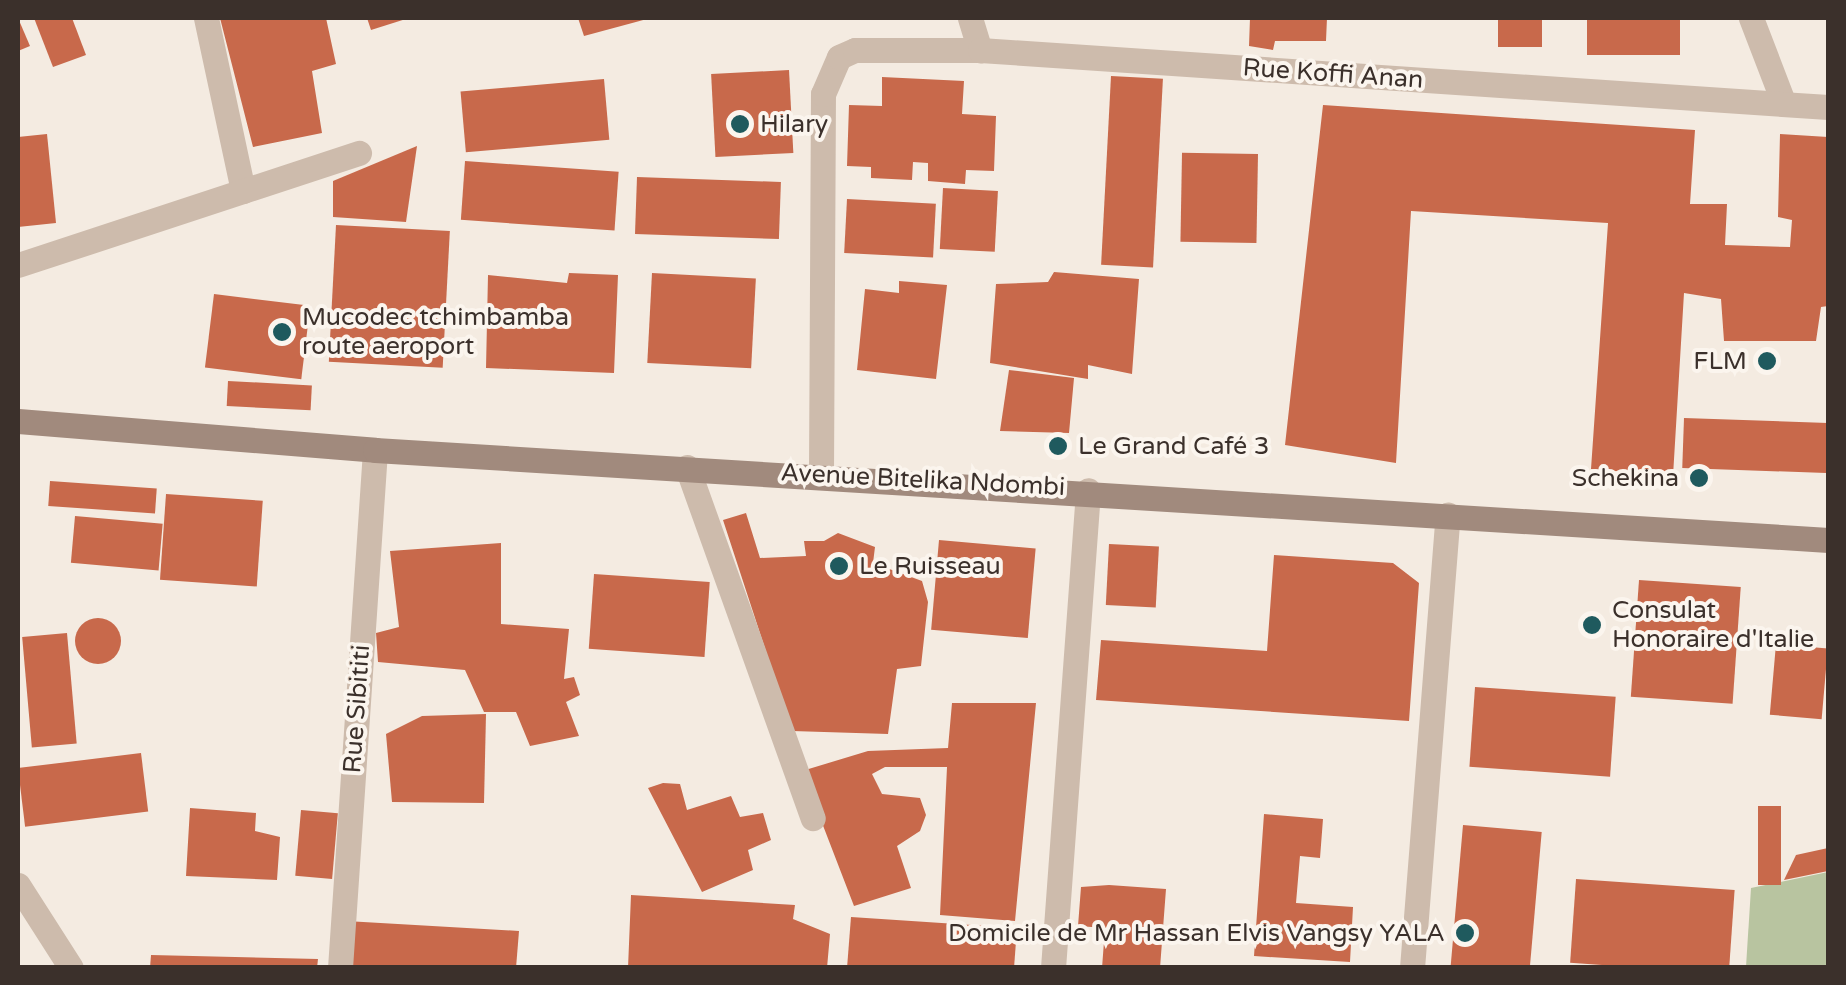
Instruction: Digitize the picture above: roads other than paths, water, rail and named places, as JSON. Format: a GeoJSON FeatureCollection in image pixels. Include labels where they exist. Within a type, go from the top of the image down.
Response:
{"type":"FeatureCollection","features":[{"type":"Feature","properties":{"kind":"street"},"geometry":{"type":"LineString","coordinates":[[206,18],[243,192]]}},
{"type":"Feature","properties":{"kind":"street"},"geometry":{"type":"LineString","coordinates":[[970,18],[980,50]]}},
{"type":"Feature","properties":{"kind":"street"},"geometry":{"type":"LineString","coordinates":[[1751,18],[1784,104]]}},
{"type":"Feature","properties":{"kind":"street","name":"Rue Koffi Anan"},"geometry":{"type":"LineString","coordinates":[[821,473],[823,94],[839,57],[876,48],[980,50],[1828,107]]}},
{"type":"Feature","properties":{"kind":"street"},"geometry":{"type":"LineString","coordinates":[[18,265],[358,153]]}},
{"type":"Feature","properties":{"kind":"street","name":"Avenue Bitelika Ndombi"},"geometry":{"type":"LineString","coordinates":[[18,421],[375,450],[821,473],[1828,540]]}},
{"type":"Feature","properties":{"kind":"street","name":"Rue Sibititi"},"geometry":{"type":"LineString","coordinates":[[340,968],[375,450]]}},
{"type":"Feature","properties":{"kind":"street"},"geometry":{"type":"LineString","coordinates":[[687,467],[813,818]]}},
{"type":"Feature","properties":{"kind":"street"},"geometry":{"type":"LineString","coordinates":[[1053,968],[1088,490]]}},
{"type":"Feature","properties":{"kind":"street"},"geometry":{"type":"LineString","coordinates":[[1412,968],[1448,514]]}},
{"type":"Feature","properties":{"kind":"street"},"geometry":{"type":"LineString","coordinates":[[18,885],[70,968]]}},
{"type":"Feature","properties":{"kind":"place","name":"Hilary"},"geometry":{"type":"Point","coordinates":[740,124]}},
{"type":"Feature","properties":{"kind":"place","name":"Mucodec tchimbamba route aeroport"},"geometry":{"type":"Point","coordinates":[282,332]}},
{"type":"Feature","properties":{"kind":"place","name":"FLM"},"geometry":{"type":"Point","coordinates":[1767,361]}},
{"type":"Feature","properties":{"kind":"place","name":"Le Grand Café 3"},"geometry":{"type":"Point","coordinates":[1058,446]}},
{"type":"Feature","properties":{"kind":"place","name":"Schekina"},"geometry":{"type":"Point","coordinates":[1699,478]}},
{"type":"Feature","properties":{"kind":"place","name":"Le Ruisseau"},"geometry":{"type":"Point","coordinates":[839,566]}},
{"type":"Feature","properties":{"kind":"place","name":"Consulat Honoraire d'Italie"},"geometry":{"type":"Point","coordinates":[1592,625]}},
{"type":"Feature","properties":{"kind":"place","name":"Domicile de Mr Hassan Elvis Vangsy YALA"},"geometry":{"type":"Point","coordinates":[1465,933]}}]}
